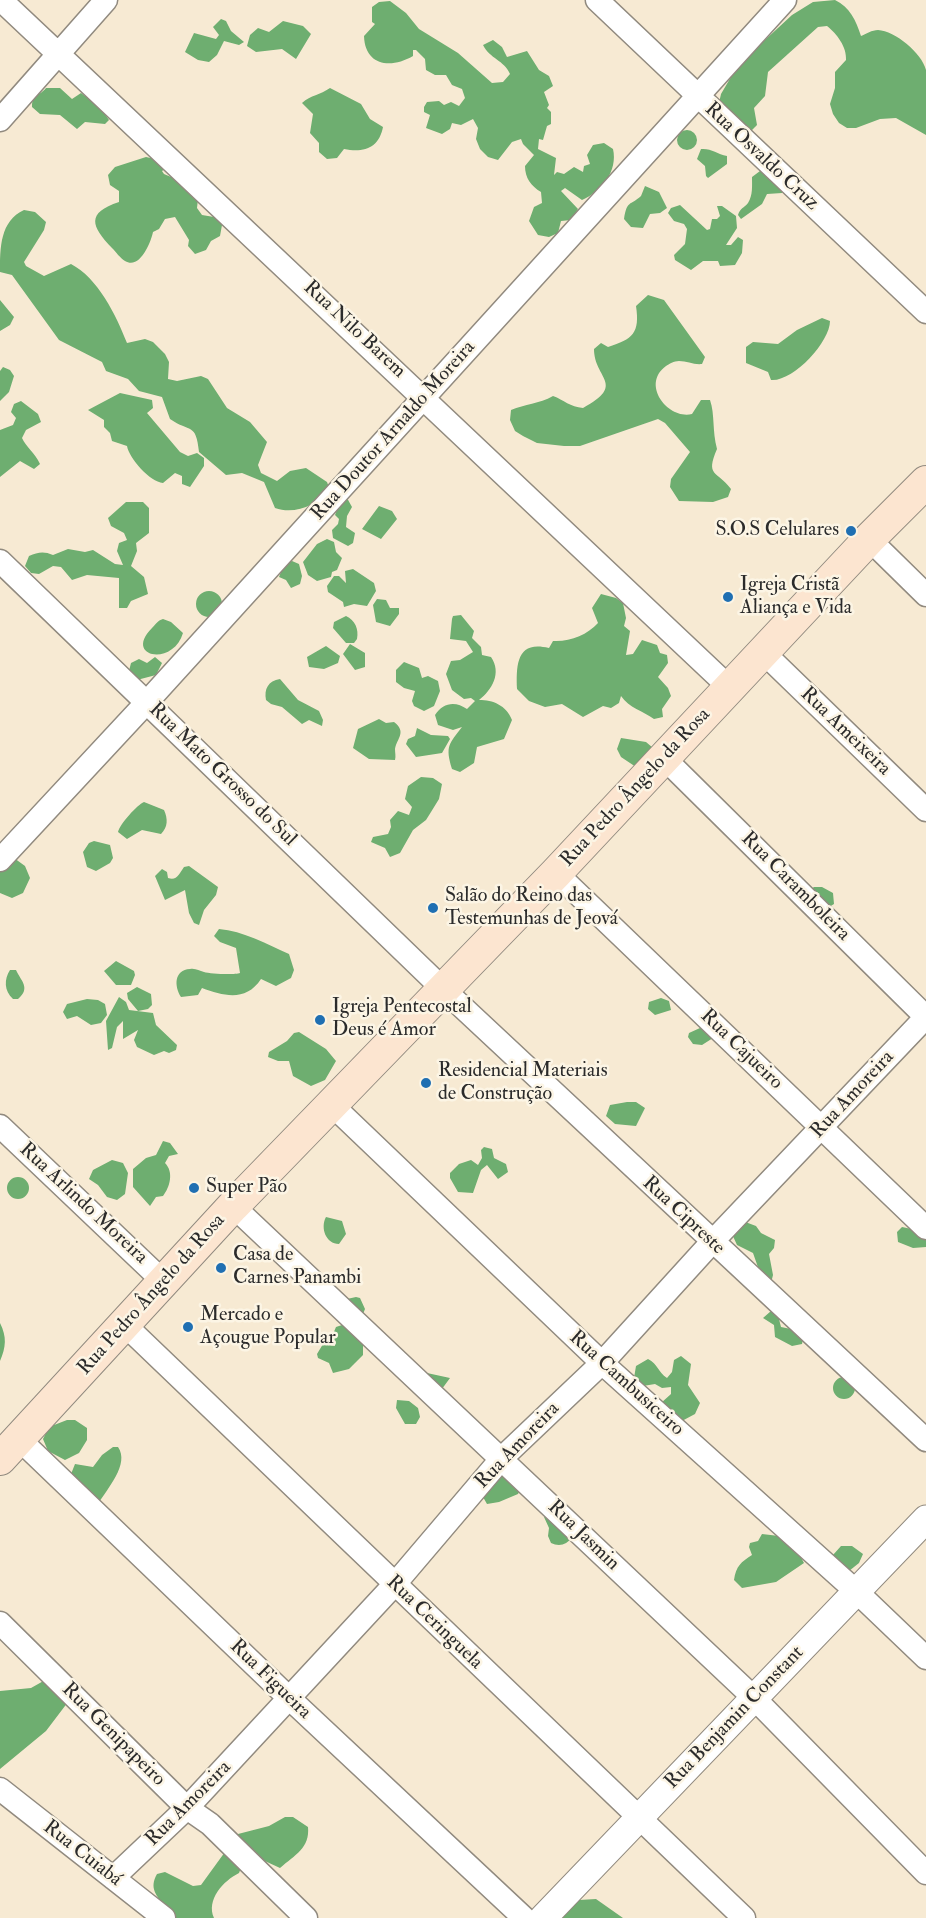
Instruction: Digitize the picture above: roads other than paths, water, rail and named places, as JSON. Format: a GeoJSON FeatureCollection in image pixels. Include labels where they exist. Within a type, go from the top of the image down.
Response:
{"type":"FeatureCollection","features":[{"type":"Feature","properties":{"kind":"main road","name":"Rua Pedro Ângelo da Rosa"},"geometry":{"type":"LineString","coordinates":[[10,1449],[165,1283],[233,1206],[555,873],[869,539],[926,482]]}},
{"type":"Feature","properties":{"kind":"street","name":"Rua Nilo Barem"},"geometry":{"type":"LineString","coordinates":[[1,0],[425,397],[730,688]]}},
{"type":"Feature","properties":{"kind":"street"},"geometry":{"type":"LineString","coordinates":[[0,120],[106,0]]}},
{"type":"Feature","properties":{"kind":"street","name":"Rua Osvaldo Cruz"},"geometry":{"type":"LineString","coordinates":[[597,0],[926,312]]}},
{"type":"Feature","properties":{"kind":"street","name":"Rua Doutor Arnaldo Moreira"},"geometry":{"type":"LineString","coordinates":[[0,860],[147,702],[785,0]]}},
{"type":"Feature","properties":{"kind":"street"},"geometry":{"type":"LineString","coordinates":[[869,539],[926,595]]}},
{"type":"Feature","properties":{"kind":"street","name":"Rua Mato Grosso do Sul"},"geometry":{"type":"LineString","coordinates":[[0,561],[443,989]]}},
{"type":"Feature","properties":{"kind":"street","name":"Rua Ameixeira"},"geometry":{"type":"LineString","coordinates":[[764,653],[926,810]]}},
{"type":"Feature","properties":{"kind":"street","name":"Rua Caramboleira"},"geometry":{"type":"LineString","coordinates":[[664,758],[926,1017]]}},
{"type":"Feature","properties":{"kind":"street","name":"Rua Cajueiro"},"geometry":{"type":"LineString","coordinates":[[555,873],[926,1228]]}},
{"type":"Feature","properties":{"kind":"street","name":"Rua Cipreste"},"geometry":{"type":"LineString","coordinates":[[443,989],[711,1242],[926,1440]]}},
{"type":"Feature","properties":{"kind":"street","name":"Rua Amoreira"},"geometry":{"type":"LineString","coordinates":[[113,1878],[187,1808],[394,1585],[502,1458],[602,1364],[711,1242],[823,1128],[926,1017]]}},
{"type":"Feature","properties":{"kind":"street","name":"Rua Cambusiceiro"},"geometry":{"type":"LineString","coordinates":[[332,1104],[602,1364],[858,1593],[926,1658]]}},
{"type":"Feature","properties":{"kind":"street","name":"Rua Arlindo Moreira"},"geometry":{"type":"LineString","coordinates":[[0,1126],[165,1283]]}},
{"type":"Feature","properties":{"kind":"street","name":"Rua Jasmin"},"geometry":{"type":"LineString","coordinates":[[233,1206],[754,1698],[926,1873]]}},
{"type":"Feature","properties":{"kind":"street","name":"Rua Ceringuela"},"geometry":{"type":"LineString","coordinates":[[125,1325],[744,1918]]}},
{"type":"Feature","properties":{"kind":"street","name":"Rua Figueira"},"geometry":{"type":"LineString","coordinates":[[10,1449],[289,1698],[525,1918]]}},
{"type":"Feature","properties":{"kind":"street","name":"Rua Benjamin Constant"},"geometry":{"type":"LineString","coordinates":[[543,1918],[858,1593],[926,1519]]}},
{"type":"Feature","properties":{"kind":"street","name":"Rua Genipapeiro"},"geometry":{"type":"LineString","coordinates":[[0,1623],[187,1808],[210,1824],[306,1918]]}},
{"type":"Feature","properties":{"kind":"street","name":"Rua Cuiabá"},"geometry":{"type":"LineString","coordinates":[[0,1789],[160,1917]]}},
{"type":"Feature","properties":{"kind":"place","name":"S.O.S Celulares"},"geometry":{"type":"Point","coordinates":[851,531]}},
{"type":"Feature","properties":{"kind":"place","name":"Igreja Cristã Aliança e Vida"},"geometry":{"type":"Point","coordinates":[728,597]}},
{"type":"Feature","properties":{"kind":"place","name":"Salão do Reino das Testemunhas de Jeová"},"geometry":{"type":"Point","coordinates":[433,908]}},
{"type":"Feature","properties":{"kind":"place","name":"Igreja Pentecostal Deus é Amor"},"geometry":{"type":"Point","coordinates":[320,1020]}},
{"type":"Feature","properties":{"kind":"place","name":"Residencial Materiais de Construção"},"geometry":{"type":"Point","coordinates":[426,1083]}},
{"type":"Feature","properties":{"kind":"place","name":"Super Pão"},"geometry":{"type":"Point","coordinates":[194,1188]}},
{"type":"Feature","properties":{"kind":"place","name":"Casa de Carnes Panambi"},"geometry":{"type":"Point","coordinates":[221,1268]}},
{"type":"Feature","properties":{"kind":"place","name":"Mercado e Açougue Popular"},"geometry":{"type":"Point","coordinates":[188,1327]}}]}
